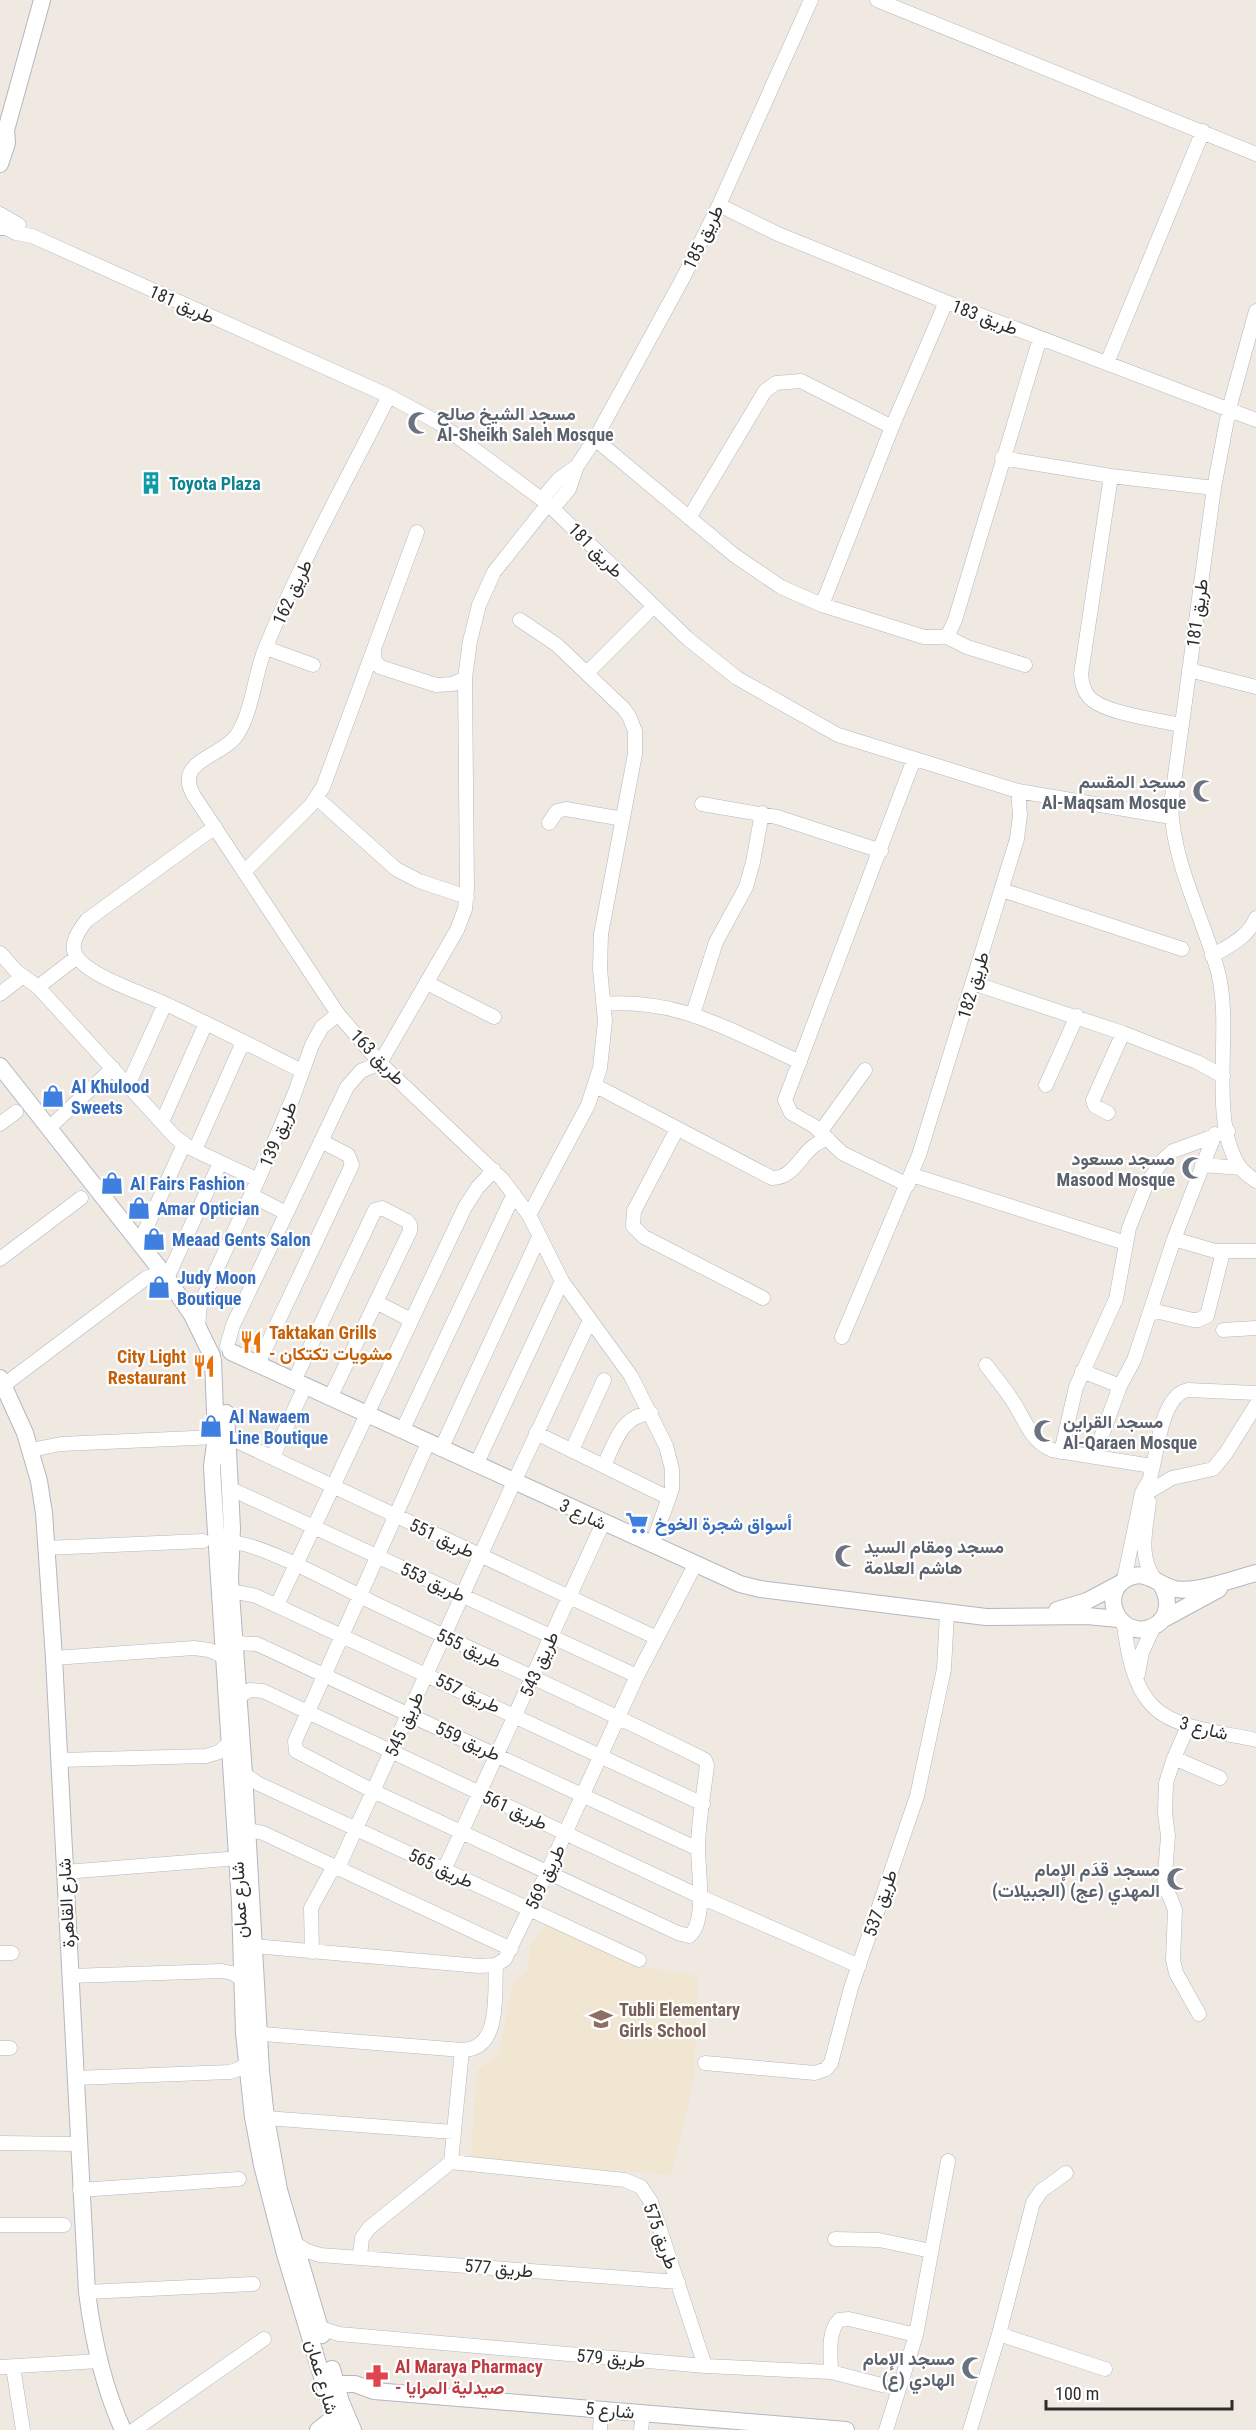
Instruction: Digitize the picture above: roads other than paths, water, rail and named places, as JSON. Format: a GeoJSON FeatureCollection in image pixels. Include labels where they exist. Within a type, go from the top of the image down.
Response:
{"type":"FeatureCollection","features":[{"type":"Feature","properties":{"kind":"street"},"geometry":{"type":"LineString","coordinates":[[0,164],[6,147],[3,133],[42,0]]}},
{"type":"Feature","properties":{"kind":"street","name":"طريق 185"},"geometry":{"type":"LineString","coordinates":[[380,1063],[458,930],[467,897],[465,678],[474,623],[489,580],[504,557],[548,504],[558,480],[577,466],[595,439],[663,317],[719,205],[811,0]]}},
{"type":"Feature","properties":{"kind":"street"},"geometry":{"type":"LineString","coordinates":[[878,0],[1256,154]]}},
{"type":"Feature","properties":{"kind":"street"},"geometry":{"type":"LineString","coordinates":[[1107,363],[1203,131]]}},
{"type":"Feature","properties":{"kind":"street","name":"طريق 183"},"geometry":{"type":"LineString","coordinates":[[719,205],[778,234],[946,302],[1256,420]]}},
{"type":"Feature","properties":{"kind":"street","name":"طريق 181"},"geometry":{"type":"LineString","coordinates":[[1,223],[389,396],[439,423],[548,504],[653,607],[736,678],[838,735],[1018,791],[1171,817]]}},
{"type":"Feature","properties":{"kind":"street"},"geometry":{"type":"LineString","coordinates":[[822,605],[892,427],[946,302]]}},
{"type":"Feature","properties":{"kind":"street","name":"طريق 181"},"geometry":{"type":"LineString","coordinates":[[1241,1168],[1221,1133],[1224,1009],[1218,973],[1183,871],[1171,817],[1180,725],[1214,488],[1229,409],[1256,310]]}},
{"type":"Feature","properties":{"kind":"street"},"geometry":{"type":"LineString","coordinates":[[595,439],[734,555],[780,586],[822,605],[924,637],[941,638],[949,633],[955,620],[1040,338]]}},
{"type":"Feature","properties":{"kind":"street"},"geometry":{"type":"LineString","coordinates":[[689,518],[765,391],[776,383],[801,381],[892,427]]}},
{"type":"Feature","properties":{"kind":"street","name":"طريق 162"},"geometry":{"type":"LineString","coordinates":[[189,776],[196,764],[225,748],[238,734],[246,717],[255,678],[266,648],[313,547],[389,396]]}},
{"type":"Feature","properties":{"kind":"street"},"geometry":{"type":"LineString","coordinates":[[1002,458],[1111,476],[1214,488]]}},
{"type":"Feature","properties":{"kind":"street"},"geometry":{"type":"LineString","coordinates":[[1111,476],[1081,674],[1083,686],[1095,702],[1107,708],[1180,725]]}},
{"type":"Feature","properties":{"kind":"street"},"geometry":{"type":"LineString","coordinates":[[244,872],[317,798],[329,776],[417,532]]}},
{"type":"Feature","properties":{"kind":"street"},"geometry":{"type":"LineString","coordinates":[[587,673],[653,607]]}},
{"type":"Feature","properties":{"kind":"street"},"geometry":{"type":"LineString","coordinates":[[520,620],[549,638],[587,673],[629,716],[635,731],[635,754],[599,946],[604,1004],[603,1053],[596,1086],[583,1116],[529,1215]]}},
{"type":"Feature","properties":{"kind":"street"},"geometry":{"type":"LineString","coordinates":[[945,636],[968,647],[1025,665]]}},
{"type":"Feature","properties":{"kind":"street"},"geometry":{"type":"LineString","coordinates":[[266,648],[313,665]]}},
{"type":"Feature","properties":{"kind":"street"},"geometry":{"type":"LineString","coordinates":[[374,653],[375,661],[380,667],[436,685],[453,684],[465,678]]}},
{"type":"Feature","properties":{"kind":"street"},"geometry":{"type":"LineString","coordinates":[[1189,670],[1256,687]]}},
{"type":"Feature","properties":{"kind":"street"},"geometry":{"type":"LineString","coordinates":[[914,759],[881,851],[786,1095],[786,1105],[795,1116],[824,1135],[848,1156],[910,1180],[1126,1243]]}},
{"type":"Feature","properties":{"kind":"street","name":"طريق 163"},"geometry":{"type":"LineString","coordinates":[[189,776],[191,790],[339,1014],[380,1063],[494,1170],[514,1194],[529,1215],[562,1281],[631,1376],[651,1413],[670,1457],[673,1479],[669,1498],[652,1545]]}},
{"type":"Feature","properties":{"kind":"street","name":"طريق 182"},"geometry":{"type":"LineString","coordinates":[[842,1337],[910,1180],[1002,890],[1019,828],[1018,791]]}},
{"type":"Feature","properties":{"kind":"street"},"geometry":{"type":"LineString","coordinates":[[317,798],[396,869],[419,881],[467,897]]}},
{"type":"Feature","properties":{"kind":"street"},"geometry":{"type":"LineString","coordinates":[[702,804],[719,809],[762,813],[881,851]]}},
{"type":"Feature","properties":{"kind":"street"},"geometry":{"type":"LineString","coordinates":[[549,823],[554,813],[566,809],[623,819]]}},
{"type":"Feature","properties":{"kind":"street"},"geometry":{"type":"LineString","coordinates":[[693,1014],[716,942],[746,887],[762,813]]}},
{"type":"Feature","properties":{"kind":"street"},"geometry":{"type":"LineString","coordinates":[[215,827],[87,920],[75,940],[73,947],[76,957],[104,977],[206,1023],[302,1071]]}},
{"type":"Feature","properties":{"kind":"street"},"geometry":{"type":"LineString","coordinates":[[1002,890],[1182,949]]}},
{"type":"Feature","properties":{"kind":"street"},"geometry":{"type":"LineString","coordinates":[[1212,956],[1241,939],[1256,921]]}},
{"type":"Feature","properties":{"kind":"street"},"geometry":{"type":"LineString","coordinates":[[0,953],[13,968],[39,987],[162,1122],[189,1147],[258,1180]]}},
{"type":"Feature","properties":{"kind":"street"},"geometry":{"type":"LineString","coordinates":[[39,987],[76,957]]}},
{"type":"Feature","properties":{"kind":"street"},"geometry":{"type":"LineString","coordinates":[[0,994],[23,976]]}},
{"type":"Feature","properties":{"kind":"street"},"geometry":{"type":"LineString","coordinates":[[427,983],[494,1017]]}},
{"type":"Feature","properties":{"kind":"street"},"geometry":{"type":"LineString","coordinates":[[973,983],[1123,1033],[1197,1062],[1223,1076]]}},
{"type":"Feature","properties":{"kind":"street"},"geometry":{"type":"LineString","coordinates":[[128,1085],[165,1004]]}},
{"type":"Feature","properties":{"kind":"street"},"geometry":{"type":"LineString","coordinates":[[604,1004],[649,1004],[693,1014],[800,1062]]}},
{"type":"Feature","properties":{"kind":"street","name":"طريق 139"},"geometry":{"type":"LineString","coordinates":[[198,1326],[200,1305],[258,1180],[302,1071],[322,1027],[339,1014]]}},
{"type":"Feature","properties":{"kind":"street"},"geometry":{"type":"LineString","coordinates":[[1046,1085],[1077,1016]]}},
{"type":"Feature","properties":{"kind":"street"},"geometry":{"type":"LineString","coordinates":[[162,1122],[206,1023]]}},
{"type":"Feature","properties":{"kind":"street"},"geometry":{"type":"LineString","coordinates":[[1108,1113],[1095,1106],[1094,1100],[1123,1033]]}},
{"type":"Feature","properties":{"kind":"street"},"geometry":{"type":"LineString","coordinates":[[139,1244],[243,1042]]}},
{"type":"Feature","properties":{"kind":"street"},"geometry":{"type":"LineString","coordinates":[[1197,1062],[1211,1059],[1224,1051]]}},
{"type":"Feature","properties":{"kind":"street"},"geometry":{"type":"LineString","coordinates":[[222,1356],[232,1325],[351,1081],[361,1071],[380,1063]]}},
{"type":"Feature","properties":{"kind":"street","name":"شارع عمان"},"geometry":{"type":"LineString","coordinates":[[0,1066],[166,1278],[198,1326],[222,1356],[222,1444],[229,1488],[231,1591],[248,1830],[253,1946],[251,2033],[247,2063],[264,2174],[285,2254],[342,2419]]}},
{"type":"Feature","properties":{"kind":"street"},"geometry":{"type":"LineString","coordinates":[[49,1128],[113,1068]]}},
{"type":"Feature","properties":{"kind":"street"},"geometry":{"type":"LineString","coordinates":[[596,1086],[772,1178],[789,1174],[824,1135],[866,1070]]}},
{"type":"Feature","properties":{"kind":"street"},"geometry":{"type":"LineString","coordinates":[[0,1124],[16,1112]]}},
{"type":"Feature","properties":{"kind":"street"},"geometry":{"type":"LineString","coordinates":[[677,1129],[634,1211],[633,1226],[644,1238],[763,1298]]}},
{"type":"Feature","properties":{"kind":"street"},"geometry":{"type":"LineString","coordinates":[[1094,1457],[1120,1386],[1134,1360],[1174,1239],[1202,1165],[1221,1133]]}},
{"type":"Feature","properties":{"kind":"street"},"geometry":{"type":"LineString","coordinates":[[1061,1452],[1071,1403],[1082,1371],[1116,1299],[1130,1228],[1147,1183],[1163,1161],[1179,1148],[1221,1133]]}},
{"type":"Feature","properties":{"kind":"street"},"geometry":{"type":"LineString","coordinates":[[258,1364],[352,1165],[348,1155],[321,1142]]}},
{"type":"Feature","properties":{"kind":"street"},"geometry":{"type":"LineString","coordinates":[[2,1381],[146,1278],[155,1275],[166,1278],[220,1163]]}},
{"type":"Feature","properties":{"kind":"street"},"geometry":{"type":"LineString","coordinates":[[1202,1165],[1241,1168],[1256,1181]]}},
{"type":"Feature","properties":{"kind":"street"},"geometry":{"type":"LineString","coordinates":[[277,1605],[465,1207],[478,1187],[494,1170]]}},
{"type":"Feature","properties":{"kind":"street"},"geometry":{"type":"LineString","coordinates":[[402,1431],[514,1194]]}},
{"type":"Feature","properties":{"kind":"street"},"geometry":{"type":"LineString","coordinates":[[251,1195],[286,1214]]}},
{"type":"Feature","properties":{"kind":"street"},"geometry":{"type":"LineString","coordinates":[[0,1259],[81,1198]]}},
{"type":"Feature","properties":{"kind":"street"},"geometry":{"type":"LineString","coordinates":[[273,1457],[300,1383],[375,1210],[382,1208],[407,1221],[410,1231],[330,1398]]}},
{"type":"Feature","properties":{"kind":"street"},"geometry":{"type":"LineString","coordinates":[[539,1237],[434,1446],[394,1516],[294,1745],[296,1751],[302,1755],[373,1791],[678,1933],[689,1935],[693,1933],[701,1897],[698,1849],[703,1804]]}},
{"type":"Feature","properties":{"kind":"street"},"geometry":{"type":"LineString","coordinates":[[1174,1239],[1222,1252],[1256,1251]]}},
{"type":"Feature","properties":{"kind":"street"},"geometry":{"type":"LineString","coordinates":[[1151,1310],[1198,1320],[1207,1316],[1222,1252]]}},
{"type":"Feature","properties":{"kind":"street"},"geometry":{"type":"LineString","coordinates":[[476,1465],[562,1281]]}},
{"type":"Feature","properties":{"kind":"street"},"geometry":{"type":"LineString","coordinates":[[376,1302],[411,1320]]}},
{"type":"Feature","properties":{"kind":"street","name":"طريق 545"},"geometry":{"type":"LineString","coordinates":[[312,1952],[311,1908],[356,1829],[536,1433],[590,1320]]}},
{"type":"Feature","properties":{"kind":"street"},"geometry":{"type":"LineString","coordinates":[[1223,1330],[1256,1329]]}},
{"type":"Feature","properties":{"kind":"street","name":"شارع 3"},"geometry":{"type":"LineString","coordinates":[[222,1356],[258,1364],[731,1581],[760,1589],[947,1613],[1024,1618],[1087,1616],[1121,1622],[1144,1696],[1156,1711],[1166,1718],[1188,1726],[1256,1740]]}},
{"type":"Feature","properties":{"kind":"street"},"geometry":{"type":"LineString","coordinates":[[986,1365],[1015,1404],[1036,1441],[1044,1447],[1061,1452],[1152,1466]]}},
{"type":"Feature","properties":{"kind":"street"},"geometry":{"type":"LineString","coordinates":[[1082,1371],[1120,1386]]}},
{"type":"Feature","properties":{"kind":"street"},"geometry":{"type":"LineString","coordinates":[[572,1450],[604,1380]]}},
{"type":"Feature","properties":{"kind":"street","name":"شارع القاهرة"},"geometry":{"type":"LineString","coordinates":[[2,1381],[31,1450],[39,1481],[54,1658],[87,2292],[106,2389],[123,2430]]}},
{"type":"Feature","properties":{"kind":"street"},"geometry":{"type":"LineString","coordinates":[[1138,1679],[1142,1652],[1168,1606],[1168,1598],[1146,1565],[1144,1550],[1152,1466],[1169,1406],[1180,1392],[1188,1390],[1256,1393]]}},
{"type":"Feature","properties":{"kind":"street"},"geometry":{"type":"LineString","coordinates":[[1248,1575],[1180,1609],[1157,1624],[1139,1630],[1121,1622],[1113,1602],[1121,1582],[1142,1493],[1149,1486],[1172,1478],[1213,1469],[1232,1444],[1256,1405]]}},
{"type":"Feature","properties":{"kind":"street"},"geometry":{"type":"LineString","coordinates":[[604,1466],[625,1425],[634,1417],[651,1413]]}},
{"type":"Feature","properties":{"kind":"street"},"geometry":{"type":"LineString","coordinates":[[536,1433],[669,1498]]}},
{"type":"Feature","properties":{"kind":"street"},"geometry":{"type":"LineString","coordinates":[[31,1450],[61,1444],[222,1444]]}},
{"type":"Feature","properties":{"kind":"street","name":"شارع عمان"},"geometry":{"type":"LineString","coordinates":[[222,1444],[212,1474],[240,1902],[242,1978],[279,2190],[325,2345],[330,2384]]}},
{"type":"Feature","properties":{"kind":"street","name":"طريق 551"},"geometry":{"type":"LineString","coordinates":[[222,1444],[273,1457],[657,1638]]}},
{"type":"Feature","properties":{"kind":"street","name":"طريق 553"},"geometry":{"type":"LineString","coordinates":[[229,1488],[637,1676]]}},
{"type":"Feature","properties":{"kind":"street","name":"طريق 543"},"geometry":{"type":"LineString","coordinates":[[444,1870],[603,1523]]}},
{"type":"Feature","properties":{"kind":"street"},"geometry":{"type":"LineString","coordinates":[[46,1548],[203,1541]]}},
{"type":"Feature","properties":{"kind":"street","name":"طريق 555"},"geometry":{"type":"LineString","coordinates":[[231,1543],[254,1546],[705,1760],[708,1766],[703,1804]]}},
{"type":"Feature","properties":{"kind":"street","name":"طريق 569"},"geometry":{"type":"LineString","coordinates":[[496,1965],[505,1959],[511,1949],[637,1676],[695,1565]]}},
{"type":"Feature","properties":{"kind":"street"},"geometry":{"type":"LineString","coordinates":[[1121,1582],[1138,1575],[1175,1589],[1190,1589],[1248,1575]]}},
{"type":"Feature","properties":{"kind":"street","name":"شارع 3"},"geometry":{"type":"LineString","coordinates":[[1024,1618],[1070,1608],[1095,1598],[1121,1582]]}},
{"type":"Feature","properties":{"kind":"street","name":"طريق 557"},"geometry":{"type":"LineString","coordinates":[[231,1591],[247,1593],[277,1605],[703,1804]]}},
{"type":"Feature","properties":{"kind":"street","name":"طريق 537"},"geometry":{"type":"LineString","coordinates":[[705,2063],[815,2073],[826,2069],[832,2059],[851,1988],[917,1796],[944,1669],[947,1613]]}},
{"type":"Feature","properties":{"kind":"street","name":"طريق 559"},"geometry":{"type":"LineString","coordinates":[[235,1643],[257,1644],[698,1849]]}},
{"type":"Feature","properties":{"kind":"street"},"geometry":{"type":"LineString","coordinates":[[54,1658],[194,1648],[209,1650],[223,1656]]}},
{"type":"Feature","properties":{"kind":"street","name":"طريق 561"},"geometry":{"type":"LineString","coordinates":[[238,1697],[249,1690],[256,1689],[701,1897],[859,1966]]}},
{"type":"Feature","properties":{"kind":"street"},"geometry":{"type":"LineString","coordinates":[[1188,1726],[1166,1783],[1165,1813],[1168,1836],[1164,1887],[1175,1910],[1173,1960],[1176,1973],[1199,2014]]}},
{"type":"Feature","properties":{"kind":"street"},"geometry":{"type":"LineString","coordinates":[[60,1760],[206,1756],[219,1752],[228,1744]]}},
{"type":"Feature","properties":{"kind":"street"},"geometry":{"type":"LineString","coordinates":[[1174,1758],[1220,1778]]}},
{"type":"Feature","properties":{"kind":"street","name":"طريق 565"},"geometry":{"type":"LineString","coordinates":[[244,1774],[259,1784],[639,1960]]}},
{"type":"Feature","properties":{"kind":"street"},"geometry":{"type":"LineString","coordinates":[[248,1830],[263,1833],[511,1949]]}},
{"type":"Feature","properties":{"kind":"street"},"geometry":{"type":"LineString","coordinates":[[65,1872],[227,1859]]}},
{"type":"Feature","properties":{"kind":"street"},"geometry":{"type":"LineString","coordinates":[[251,2033],[462,2050],[475,2049],[491,2031],[496,1965],[479,1966],[253,1946]]}},
{"type":"Feature","properties":{"kind":"street"},"geometry":{"type":"LineString","coordinates":[[70,1976],[222,1971],[242,1978]]}},
{"type":"Feature","properties":{"kind":"street"},"geometry":{"type":"LineString","coordinates":[[360,2257],[362,2238],[369,2228],[451,2162],[462,2050]]}},
{"type":"Feature","properties":{"kind":"street"},"geometry":{"type":"LineString","coordinates":[[75,2078],[230,2072],[247,2063]]}},
{"type":"Feature","properties":{"kind":"street"},"geometry":{"type":"LineString","coordinates":[[266,2118],[453,2132]]}},
{"type":"Feature","properties":{"kind":"street"},"geometry":{"type":"LineString","coordinates":[[0,2143],[79,2144]]}},
{"type":"Feature","properties":{"kind":"street"},"geometry":{"type":"LineString","coordinates":[[886,2430],[916,2335],[948,2161]]}},
{"type":"Feature","properties":{"kind":"street","name":"طريق 575"},"geometry":{"type":"LineString","coordinates":[[451,2162],[625,2180],[641,2187],[651,2202],[705,2366]]}},
{"type":"Feature","properties":{"kind":"street"},"geometry":{"type":"LineString","coordinates":[[970,2430],[999,2334],[1035,2199],[1041,2191],[1066,2173]]}},
{"type":"Feature","properties":{"kind":"street"},"geometry":{"type":"LineString","coordinates":[[80,2190],[239,2179]]}},
{"type":"Feature","properties":{"kind":"street"},"geometry":{"type":"LineString","coordinates":[[0,2225],[64,2224]]}},
{"type":"Feature","properties":{"kind":"street"},"geometry":{"type":"LineString","coordinates":[[835,2239],[879,2240],[931,2251]]}},
{"type":"Feature","properties":{"kind":"street","name":"طريق 577"},"geometry":{"type":"LineString","coordinates":[[294,2243],[307,2251],[320,2255],[678,2282]]}},
{"type":"Feature","properties":{"kind":"street"},"geometry":{"type":"LineString","coordinates":[[302,2268],[310,2259],[320,2255]]}},
{"type":"Feature","properties":{"kind":"street"},"geometry":{"type":"LineString","coordinates":[[87,2292],[254,2284]]}},
{"type":"Feature","properties":{"kind":"street"},"geometry":{"type":"LineString","coordinates":[[831,2372],[831,2335],[839,2320],[849,2319],[916,2335]]}},
{"type":"Feature","properties":{"kind":"street","name":"طريق 579"},"geometry":{"type":"LineString","coordinates":[[320,2328],[339,2334],[705,2366],[831,2372],[882,2385]]}},
{"type":"Feature","properties":{"kind":"street"},"geometry":{"type":"LineString","coordinates":[[325,2345],[339,2334]]}},
{"type":"Feature","properties":{"kind":"street"},"geometry":{"type":"LineString","coordinates":[[999,2334],[1105,2369]]}},
{"type":"Feature","properties":{"kind":"street"},"geometry":{"type":"LineString","coordinates":[[134,2430],[264,2339]]}},
{"type":"Feature","properties":{"kind":"street"},"geometry":{"type":"LineString","coordinates":[[23,2430],[6,2367],[99,2361]]}},
{"type":"Feature","properties":{"kind":"street","name":"شارع 5"},"geometry":{"type":"LineString","coordinates":[[330,2384],[355,2384],[374,2391],[601,2409],[642,2422],[846,2430]]}},
{"type":"Feature","properties":{"kind":"street","name":"شارع 5"},"geometry":{"type":"LineString","coordinates":[[342,2419],[374,2391]]}},
{"type":"Feature","properties":{"kind":"street"},"geometry":{"type":"LineString","coordinates":[[600,2430],[601,2409]]}},
{"type":"Feature","properties":{"kind":"street"},"geometry":{"type":"LineString","coordinates":[[318,2430],[342,2419]]}},
{"type":"Feature","properties":{"kind":"place","name":"مسجد الشيخ صالح Al-Sheikh Saleh Mosque"},"geometry":{"type":"Point","coordinates":[419,423]}},
{"type":"Feature","properties":{"kind":"place","name":"Toyota Plaza"},"geometry":{"type":"Point","coordinates":[151,483]}},
{"type":"Feature","properties":{"kind":"place","name":"مسجد المقسم Al-Maqsam Mosque"},"geometry":{"type":"Point","coordinates":[1204,791]}},
{"type":"Feature","properties":{"kind":"place","name":"Al Khulood Sweets"},"geometry":{"type":"Point","coordinates":[53,1096]}},
{"type":"Feature","properties":{"kind":"place","name":"مسجد مسعود Masood Mosque"},"geometry":{"type":"Point","coordinates":[1193,1168]}},
{"type":"Feature","properties":{"kind":"place","name":"Al Fairs Fashion"},"geometry":{"type":"Point","coordinates":[112,1183]}},
{"type":"Feature","properties":{"kind":"place","name":"Amar Optician"},"geometry":{"type":"Point","coordinates":[139,1208]}},
{"type":"Feature","properties":{"kind":"place","name":"Meaad Gents Salon"},"geometry":{"type":"Point","coordinates":[154,1239]}},
{"type":"Feature","properties":{"kind":"place","name":"Judy Moon Boutique"},"geometry":{"type":"Point","coordinates":[159,1287]}},
{"type":"Feature","properties":{"kind":"place","name":"Taktakan Grills - مشويات تكتكان"},"geometry":{"type":"Point","coordinates":[251,1342]}},
{"type":"Feature","properties":{"kind":"place","name":"City Light Restaurant"},"geometry":{"type":"Point","coordinates":[204,1366]}},
{"type":"Feature","properties":{"kind":"place","name":"Al Nawaem Line Boutique"},"geometry":{"type":"Point","coordinates":[211,1426]}},
{"type":"Feature","properties":{"kind":"place","name":"مسجد القراين Al-Qaraen Mosque"},"geometry":{"type":"Point","coordinates":[1045,1431]}},
{"type":"Feature","properties":{"kind":"place","name":"أسواق شجرة الخوخ"},"geometry":{"type":"Point","coordinates":[637,1523]}},
{"type":"Feature","properties":{"kind":"place","name":"مسجد ومقام السيد هاشم العلامة"},"geometry":{"type":"Point","coordinates":[846,1556]}},
{"type":"Feature","properties":{"kind":"place","name":"مسجد قدَم الإمام المهدي (عج) (الجبيلات)"},"geometry":{"type":"Point","coordinates":[1178,1879]}},
{"type":"Feature","properties":{"kind":"place","name":"Tubli Elementary Girls School"},"geometry":{"type":"Point","coordinates":[601,2019]}},
{"type":"Feature","properties":{"kind":"place","name":"مسجد الإمام الهادي (ع)"},"geometry":{"type":"Point","coordinates":[973,2368]}},
{"type":"Feature","properties":{"kind":"place","name":"Al Maraya Pharmacy - صيدلية المرايا"},"geometry":{"type":"Point","coordinates":[377,2376]}}]}
